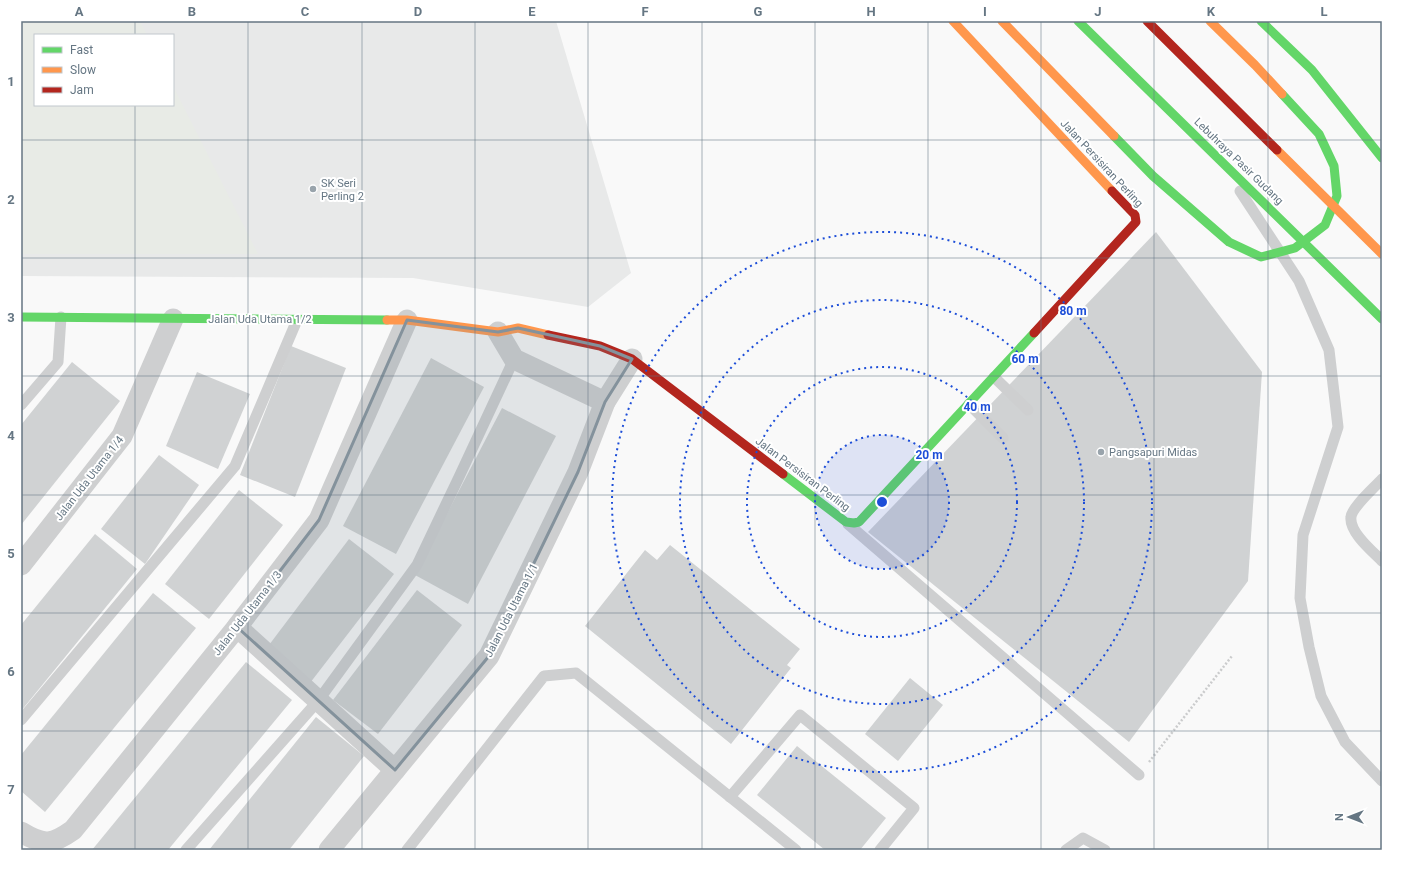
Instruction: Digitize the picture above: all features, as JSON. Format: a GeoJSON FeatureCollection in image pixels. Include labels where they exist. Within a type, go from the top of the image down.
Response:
{"type":"FeatureCollection","features":[{"type":"Feature","properties":{"kind":"main road","name":"Jalan Persisiran Perling"},"geometry":{"type":"LineString","coordinates":[[632,359],[846,522],[859,522],[864,518],[1136,222],[1136,218],[953,21]]}},
{"type":"Feature","properties":{"kind":"main road"},"geometry":{"type":"LineString","coordinates":[[1002,21],[1153,176],[1229,242],[1261,257],[1295,248],[1325,225],[1337,196],[1334,166],[1319,134],[1255,65],[1210,21]]}},
{"type":"Feature","properties":{"kind":"main road","name":"Lebuhraya Pasir Gudang"},"geometry":{"type":"LineString","coordinates":[[1078,21],[1382,319]]}},
{"type":"Feature","properties":{"kind":"main road"},"geometry":{"type":"LineString","coordinates":[[1147,21],[1382,254]]}},
{"type":"Feature","properties":{"kind":"main road"},"geometry":{"type":"LineString","coordinates":[[1260,21],[1312,70],[1382,158]]}},
{"type":"Feature","properties":{"kind":"main road","name":"Jalan Uda Utama 1/2"},"geometry":{"type":"LineString","coordinates":[[21,317],[407,320],[498,332],[518,328],[600,346],[632,359]]}},
{"type":"Feature","properties":{"kind":"street","name":"Jalan Uda Utama 1/4"},"geometry":{"type":"LineString","coordinates":[[21,564],[122,436],[173,318]]}},
{"type":"Feature","properties":{"kind":"street","name":"Jalan Uda Utama 1/3"},"geometry":{"type":"LineString","coordinates":[[21,832],[29,837],[47,843],[61,839],[73,830],[237,627],[319,520],[407,320]]}},
{"type":"Feature","properties":{"kind":"street"},"geometry":{"type":"LineString","coordinates":[[498,332],[514,359],[606,402]]}},
{"type":"Feature","properties":{"kind":"street","name":"Jalan Uda Utama 1/1"},"geometry":{"type":"LineString","coordinates":[[329,850],[489,656],[578,472],[606,402],[632,359]]}},
{"type":"Feature","properties":{"kind":"street"},"geometry":{"type":"LineString","coordinates":[[237,627],[395,770]]}},
{"type":"Feature","properties":{"kind":"lane"},"geometry":{"type":"LineString","coordinates":[[1222,161],[1299,281],[1329,350],[1338,427],[1303,535],[1300,598],[1309,647],[1321,696],[1345,742],[1382,781]]}},
{"type":"Feature","properties":{"kind":"lane"},"geometry":{"type":"LineString","coordinates":[[21,405],[58,362],[61,317]]}},
{"type":"Feature","properties":{"kind":"lane"},"geometry":{"type":"LineString","coordinates":[[21,720],[235,466],[296,320]]}},
{"type":"Feature","properties":{"kind":"lane"},"geometry":{"type":"LineString","coordinates":[[186,850],[318,701],[416,564],[459,477],[514,359]]}},
{"type":"Feature","properties":{"kind":"lane"},"geometry":{"type":"LineString","coordinates":[[994,377],[1028,410]]}},
{"type":"Feature","properties":{"kind":"lane"},"geometry":{"type":"LineString","coordinates":[[969,404],[1004,438]]}},
{"type":"Feature","properties":{"kind":"lane"},"geometry":{"type":"LineString","coordinates":[[1382,479],[1355,508],[1351,516],[1352,528],[1382,561]]}},
{"type":"Feature","properties":{"kind":"lane"},"geometry":{"type":"LineString","coordinates":[[846,522],[1139,775]]}},
{"type":"Feature","properties":{"kind":"lane"},"geometry":{"type":"LineString","coordinates":[[407,850],[544,676],[576,673],[796,850]]}},
{"type":"Feature","properties":{"kind":"lane"},"geometry":{"type":"LineString","coordinates":[[730,797],[800,715],[914,808],[880,850]]}},
{"type":"Feature","properties":{"kind":"lane"},"geometry":{"type":"LineString","coordinates":[[1066,850],[1083,838],[1105,850]]}},
{"type":"Feature","properties":{"kind":"path"},"geometry":{"type":"LineString","coordinates":[[1139,775],[1232,656]]}},
{"type":"Feature","properties":{"kind":"highlighted area"},"geometry":{"type":"Polygon","coordinates":[[[407,320],[498,332],[518,328],[600,346],[632,359],[605,402],[578,472],[489,656],[395,770],[237,627],[319,520],[407,320]]]}},
{"type":"Feature","properties":{"kind":"shaded area","name":"SK Seri Perling 2"},"geometry":{"type":"Polygon","coordinates":[[[21,21],[556,21],[631,273],[588,307],[413,278],[21,276],[21,21]]]}},
{"type":"Feature","properties":{"kind":"shaded area"},"geometry":{"type":"Polygon","coordinates":[[[21,21],[140,21],[146,34],[34,34],[34,106],[174,106],[174,88],[258,254],[21,254],[21,21]]]}},
{"type":"Feature","properties":{"kind":"building","name":"Pangsapuri Midas"},"geometry":{"type":"Polygon","coordinates":[[[1156,232],[1262,372],[1248,581],[1129,742],[868,532],[1156,232]]]}},
{"type":"Feature","properties":{"kind":"building"},"geometry":{"type":"Polygon","coordinates":[[[291,346],[346,368],[295,497],[240,475],[291,346]]]}},
{"type":"Feature","properties":{"kind":"building"},"geometry":{"type":"Polygon","coordinates":[[[431,358],[484,387],[396,554],[343,526],[431,358]]]}},
{"type":"Feature","properties":{"kind":"building"},"geometry":{"type":"Polygon","coordinates":[[[72,362],[120,401],[21,525],[21,425],[72,362]]]}},
{"type":"Feature","properties":{"kind":"building"},"geometry":{"type":"Polygon","coordinates":[[[197,372],[250,394],[218,469],[166,446],[197,372]]]}},
{"type":"Feature","properties":{"kind":"building"},"geometry":{"type":"Polygon","coordinates":[[[502,408],[556,436],[468,604],[415,575],[502,408]]]}},
{"type":"Feature","properties":{"kind":"building"},"geometry":{"type":"Polygon","coordinates":[[[159,455],[199,485],[145,564],[101,529],[159,455]]]}},
{"type":"Feature","properties":{"kind":"building"},"geometry":{"type":"Polygon","coordinates":[[[239,490],[283,525],[209,619],[165,584],[239,490]]]}},
{"type":"Feature","properties":{"kind":"building"},"geometry":{"type":"Polygon","coordinates":[[[95,534],[137,569],[21,711],[21,625],[95,534]]]}},
{"type":"Feature","properties":{"kind":"building"},"geometry":{"type":"Polygon","coordinates":[[[349,539],[394,574],[310,683],[266,649],[349,539]]]}},
{"type":"Feature","properties":{"kind":"building"},"geometry":{"type":"Polygon","coordinates":[[[670,545],[800,649],[787,665],[791,668],[731,744],[585,626],[645,550],[657,560],[670,545]]]}},
{"type":"Feature","properties":{"kind":"building"},"geometry":{"type":"Polygon","coordinates":[[[417,590],[462,625],[378,734],[333,700],[417,590]]]}},
{"type":"Feature","properties":{"kind":"building"},"geometry":{"type":"Polygon","coordinates":[[[153,593],[196,628],[45,812],[21,791],[21,755],[153,593]]]}},
{"type":"Feature","properties":{"kind":"building"},"geometry":{"type":"Polygon","coordinates":[[[246,662],[292,700],[168,850],[92,850],[246,662]]]}},
{"type":"Feature","properties":{"kind":"building"},"geometry":{"type":"Polygon","coordinates":[[[910,678],[943,705],[898,761],[865,734],[910,678]]]}},
{"type":"Feature","properties":{"kind":"building"},"geometry":{"type":"Polygon","coordinates":[[[316,717],[364,756],[289,850],[209,850],[316,717]]]}},
{"type":"Feature","properties":{"kind":"building"},"geometry":{"type":"Polygon","coordinates":[[[797,746],[886,818],[860,850],[825,850],[757,795],[797,746]]]}},
{"type":"Feature","properties":{"kind":"traffic: fast"},"geometry":{"type":"LineString","coordinates":[[1078,21],[1382,319]]}},
{"type":"Feature","properties":{"kind":"traffic: fast"},"geometry":{"type":"LineString","coordinates":[[1261,21],[1312,70],[1382,158]]}},
{"type":"Feature","properties":{"kind":"traffic: fast"},"geometry":{"type":"LineString","coordinates":[[1114,136],[1153,176],[1229,242],[1261,257],[1295,248],[1325,225],[1337,196],[1334,166],[1319,134],[1282,94]]}},
{"type":"Feature","properties":{"kind":"traffic: fast"},"geometry":{"type":"LineString","coordinates":[[21,317],[387,320]]}},
{"type":"Feature","properties":{"kind":"traffic: fast"},"geometry":{"type":"LineString","coordinates":[[783,474],[846,522],[859,522],[1034,333]]}},
{"type":"Feature","properties":{"kind":"traffic: slow"},"geometry":{"type":"LineString","coordinates":[[953,21],[1112,191]]}},
{"type":"Feature","properties":{"kind":"traffic: slow"},"geometry":{"type":"LineString","coordinates":[[1002,21],[1114,136]]}},
{"type":"Feature","properties":{"kind":"traffic: slow"},"geometry":{"type":"LineString","coordinates":[[1210,21],[1282,94]]}},
{"type":"Feature","properties":{"kind":"traffic: slow"},"geometry":{"type":"LineString","coordinates":[[1277,150],[1382,254]]}},
{"type":"Feature","properties":{"kind":"traffic: slow"},"geometry":{"type":"LineString","coordinates":[[387,320],[407,320],[498,332],[518,328],[548,335]]}},
{"type":"Feature","properties":{"kind":"traffic: jam"},"geometry":{"type":"LineString","coordinates":[[1147,21],[1277,150]]}},
{"type":"Feature","properties":{"kind":"traffic: jam"},"geometry":{"type":"LineString","coordinates":[[1034,333],[1136,222],[1135,215],[1112,191]]}},
{"type":"Feature","properties":{"kind":"traffic: jam"},"geometry":{"type":"LineString","coordinates":[[548,335],[600,346],[632,359],[783,474]]}},
{"type":"Feature","properties":{"kind":"place","name":"SK Seri Perling 2"},"geometry":{"type":"Point","coordinates":[313,189]}},
{"type":"Feature","properties":{"kind":"place","name":"Pangsapuri Midas"},"geometry":{"type":"Point","coordinates":[1101,452]}}]}
